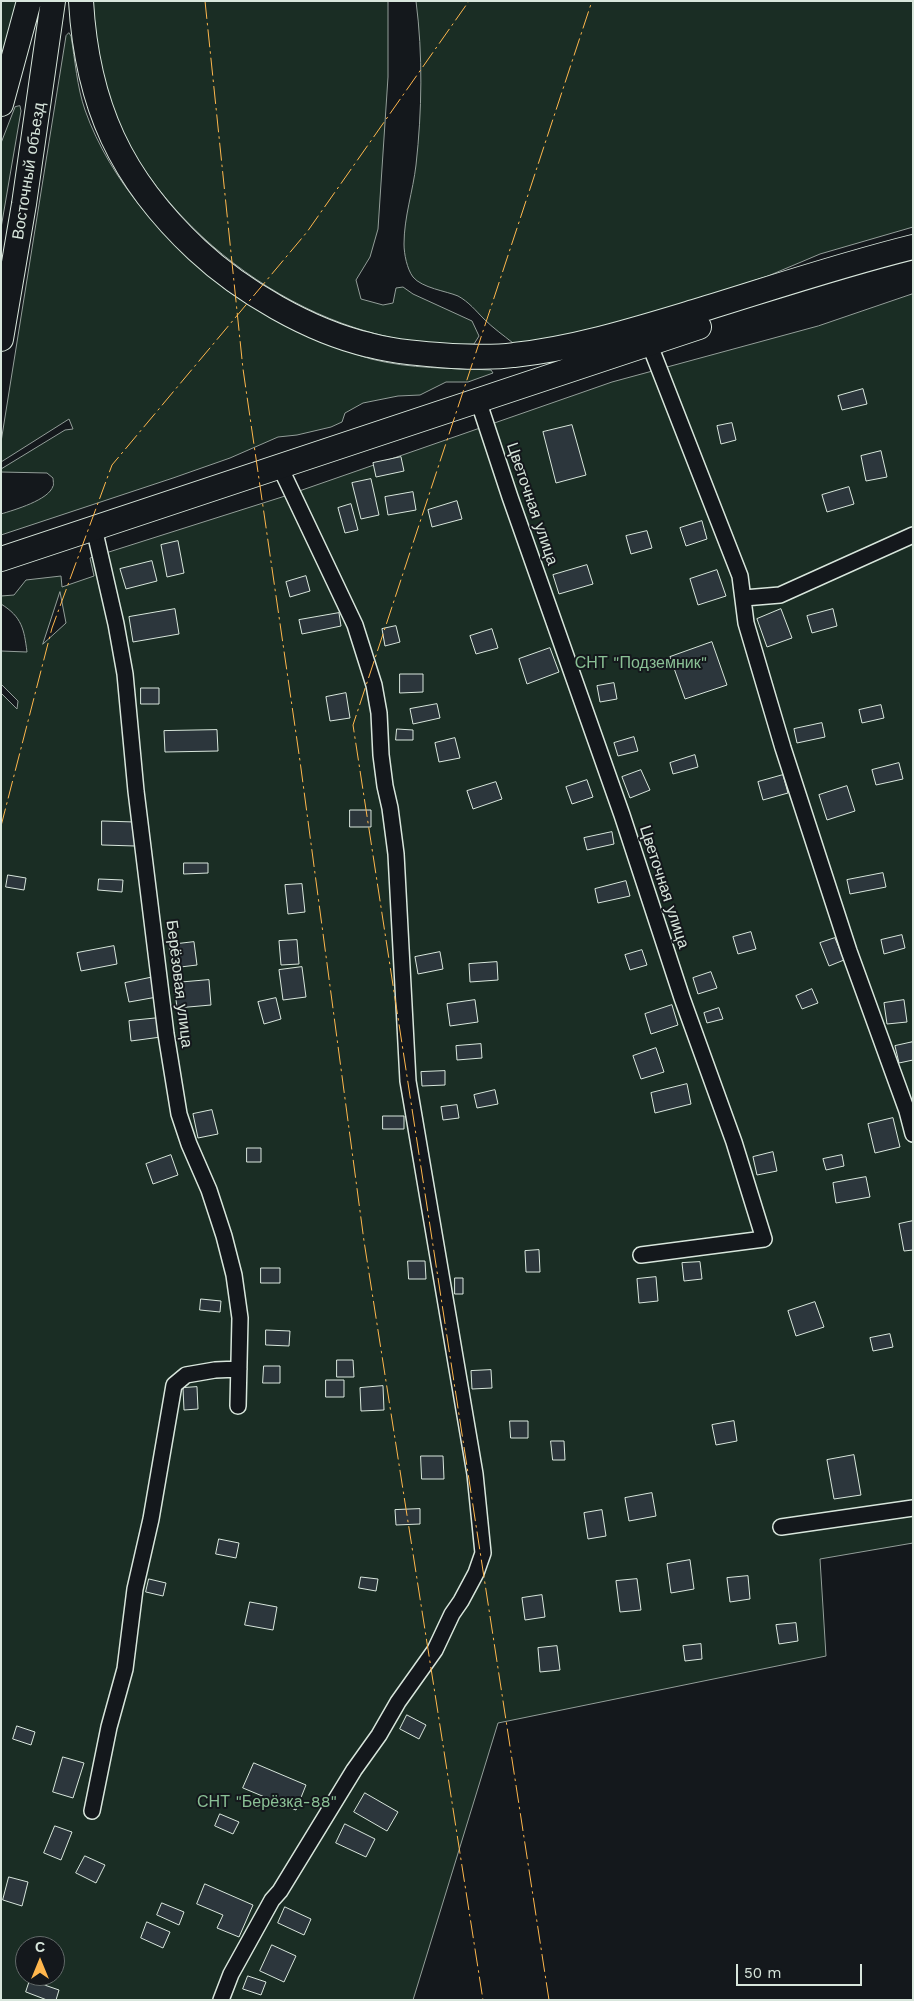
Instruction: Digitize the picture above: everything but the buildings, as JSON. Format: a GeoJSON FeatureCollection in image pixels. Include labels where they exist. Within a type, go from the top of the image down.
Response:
{"type":"FeatureCollection","features":[{"type":"Feature","properties":{"kind":"main road"},"geometry":{"type":"LineString","coordinates":[[1,104],[29,1]]}},
{"type":"Feature","properties":{"kind":"main road","name":"Восточный объезд"},"geometry":{"type":"LineString","coordinates":[[1,340],[24,204],[53,1]]}},
{"type":"Feature","properties":{"kind":"main road"},"geometry":{"type":"LineString","coordinates":[[81,1],[87,58],[92,84],[102,115],[114,144],[152,204],[208,260],[241,286],[273,305],[324,330],[367,345],[418,354],[469,357],[512,356],[558,349],[644,327],[858,261],[913,247]]}},
{"type":"Feature","properties":{"kind":"main road"},"geometry":{"type":"LineString","coordinates":[[1,559],[649,344],[913,254]]}},
{"type":"Feature","properties":{"kind":"street"},"geometry":{"type":"LineString","coordinates":[[649,344],[740,576],[746,623],[783,748],[849,952],[907,1111],[913,1134]]}},
{"type":"Feature","properties":{"kind":"street","name":"Цветочная улица"},"geometry":{"type":"LineString","coordinates":[[478,400],[622,814],[673,971],[734,1142],[764,1239],[641,1255]]}},
{"type":"Feature","properties":{"kind":"street"},"geometry":{"type":"LineString","coordinates":[[221,2000],[231,1974],[272,1900],[280,1891],[398,1702],[435,1650],[452,1614],[476,1572],[483,1553],[475,1474],[408,1081],[396,854],[385,786],[379,713],[374,685],[355,625],[280,467]]}},
{"type":"Feature","properties":{"kind":"street","name":"Берёзовая улица"},"geometry":{"type":"LineString","coordinates":[[94,528],[116,624],[124,674],[136,791],[166,1034],[180,1114],[188,1144],[209,1190],[234,1275],[240,1318],[238,1406]]}},
{"type":"Feature","properties":{"kind":"street"},"geometry":{"type":"LineString","coordinates":[[744,598],[780,594],[913,535]]}},
{"type":"Feature","properties":{"kind":"street"},"geometry":{"type":"LineString","coordinates":[[92,1812],[109,1727],[125,1669],[135,1590],[151,1519],[174,1385],[186,1375],[216,1370],[238,1369]]}},
{"type":"Feature","properties":{"kind":"street"},"geometry":{"type":"LineString","coordinates":[[781,1527],[913,1508]]}},
{"type":"Feature","properties":{"kind":"green space"},"geometry":{"type":"Polygon","coordinates":[[[1,1],[18,1],[1,62],[1,1]]]}},
{"type":"Feature","properties":{"kind":"green space"},"geometry":{"type":"Polygon","coordinates":[[[93,1],[388,1],[388,77],[378,229],[370,257],[356,280],[361,299],[383,305],[393,303],[396,288],[403,287],[413,294],[472,321],[479,336],[474,344],[421,342],[368,332],[317,313],[268,287],[223,255],[182,217],[148,175],[121,130],[114,115],[101,67],[93,1]]]}},
{"type":"Feature","properties":{"kind":"green space"},"geometry":{"type":"Polygon","coordinates":[[[416,1],[913,1],[913,227],[820,254],[768,276],[631,321],[551,339],[513,343],[462,298],[428,287],[417,281],[411,274],[406,261],[404,234],[416,165],[420,124],[421,62],[416,1]]]}},
{"type":"Feature","properties":{"kind":"green space"},"geometry":{"type":"Polygon","coordinates":[[[69,33],[82,101],[96,136],[109,161],[142,209],[161,231],[225,289],[291,326],[361,356],[401,365],[491,370],[493,373],[468,382],[446,382],[420,395],[398,396],[363,403],[345,413],[342,422],[331,427],[297,435],[278,437],[230,458],[1,535],[1,514],[45,496],[53,486],[53,478],[47,473],[1,472],[1,469],[65,430],[73,429],[69,419],[1,462],[1,442],[66,36],[69,33]]]}},
{"type":"Feature","properties":{"kind":"green space"},"geometry":{"type":"Polygon","coordinates":[[[20,106],[21,111],[1,228],[1,143],[15,107],[20,106]]]}},
{"type":"Feature","properties":{"kind":"green space"},"geometry":{"type":"Polygon","coordinates":[[[913,294],[913,1543],[820,1559],[826,1656],[498,1723],[413,2000],[1,2000],[1,693],[17,709],[18,701],[1,684],[1,651],[27,652],[21,624],[14,614],[1,604],[1,596],[14,595],[26,580],[61,576],[62,587],[94,576],[90,558],[282,497],[612,382],[818,326],[913,294]],[[60,592],[43,644],[66,623],[60,592]]]}},
{"type":"Feature","properties":{"kind":"power"},"geometry":{"type":"LineString","coordinates":[[205,1],[243,369],[300,761],[364,1241],[483,2000]]}},
{"type":"Feature","properties":{"kind":"power"},"geometry":{"type":"LineString","coordinates":[[1,826],[52,628],[112,465],[307,232],[469,1]]}},
{"type":"Feature","properties":{"kind":"power"},"geometry":{"type":"LineString","coordinates":[[549,2000],[353,725],[592,1]]}},
{"type":"Feature","properties":{"kind":"park label","name":"СНТ \"Подземник\""},"geometry":{"type":"Point","coordinates":[641,663]}},
{"type":"Feature","properties":{"kind":"park label","name":"СНТ \"Берёзка-88\""},"geometry":{"type":"Point","coordinates":[267,1802]}}]}
